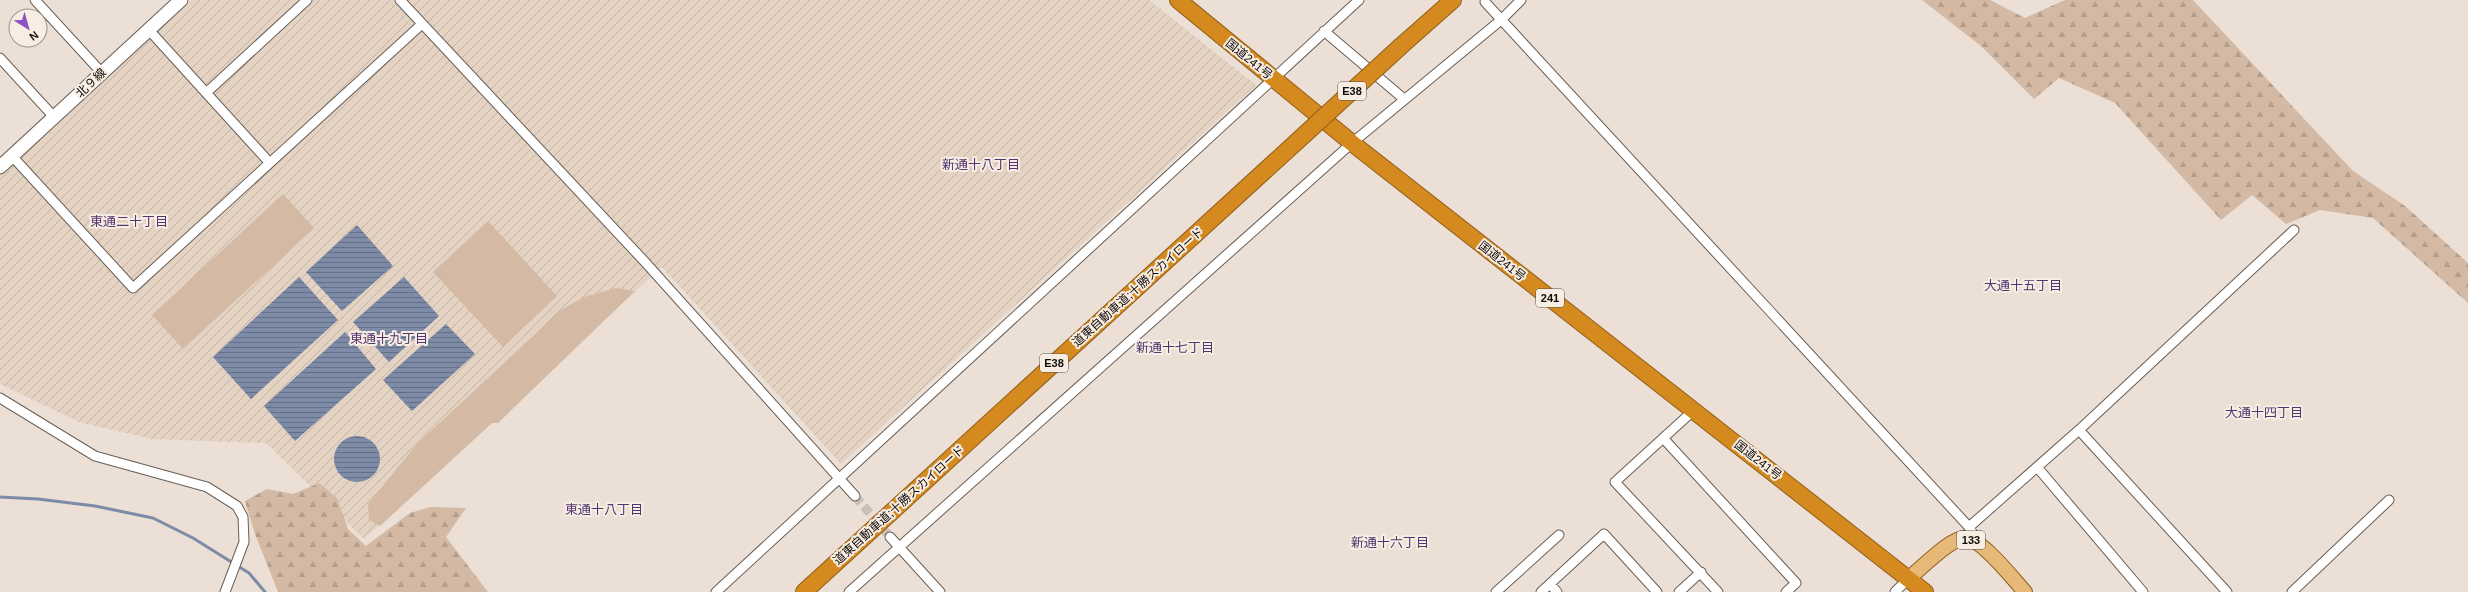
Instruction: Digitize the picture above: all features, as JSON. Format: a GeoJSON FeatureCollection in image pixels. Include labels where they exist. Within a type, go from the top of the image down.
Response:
{"type":"FeatureCollection","features":[{"type":"Feature","properties":{"kind":"highway","name":"国道241号"},"geometry":{"type":"LineString","coordinates":[[1178,0],[1352,143],[1925,592]]}},
{"type":"Feature","properties":{"kind":"highway","name":"道東自動車道;十勝スカイロード"},"geometry":{"type":"LineString","coordinates":[[1401,46],[1447,0]]}},
{"type":"Feature","properties":{"kind":"highway","name":"道東自動車道;十勝スカイロード"},"geometry":{"type":"LineString","coordinates":[[804,592],[1453,0]]}},
{"type":"Feature","properties":{"kind":"main road","name":"133"},"geometry":{"type":"LineString","coordinates":[[1909,578],[1951,544],[1963,538],[1977,541],[2025,592]]}},
{"type":"Feature","properties":{"kind":"street"},"geometry":{"type":"LineString","coordinates":[[35,0],[102,73]]}},
{"type":"Feature","properties":{"kind":"street","name":"北９線"},"geometry":{"type":"LineString","coordinates":[[4,160],[54,117],[181,0]]}},
{"type":"Feature","properties":{"kind":"street"},"geometry":{"type":"LineString","coordinates":[[206,93],[307,0]]}},
{"type":"Feature","properties":{"kind":"street"},"geometry":{"type":"LineString","coordinates":[[400,0],[645,262],[855,496]]}},
{"type":"Feature","properties":{"kind":"street"},"geometry":{"type":"LineString","coordinates":[[716,592],[1359,0]]}},
{"type":"Feature","properties":{"kind":"street"},"geometry":{"type":"LineString","coordinates":[[849,592],[1352,143],[1501,20],[1521,0]]}},
{"type":"Feature","properties":{"kind":"street"},"geometry":{"type":"LineString","coordinates":[[1485,2],[1969,527],[1977,541]]}},
{"type":"Feature","properties":{"kind":"street"},"geometry":{"type":"LineString","coordinates":[[4,160],[133,288],[269,162],[422,24]]}},
{"type":"Feature","properties":{"kind":"street"},"geometry":{"type":"LineString","coordinates":[[149,30],[269,162]]}},
{"type":"Feature","properties":{"kind":"street"},"geometry":{"type":"LineString","coordinates":[[1324,31],[1404,99]]}},
{"type":"Feature","properties":{"kind":"street"},"geometry":{"type":"LineString","coordinates":[[0,58],[54,117]]}},
{"type":"Feature","properties":{"kind":"street"},"geometry":{"type":"LineString","coordinates":[[1969,527],[2078,430],[2294,230]]}},
{"type":"Feature","properties":{"kind":"street"},"geometry":{"type":"LineString","coordinates":[[0,398],[95,456],[182,478],[207,487],[229,498],[237,506],[243,517],[244,542],[232,577],[225,592]]}},
{"type":"Feature","properties":{"kind":"street"},"geometry":{"type":"LineString","coordinates":[[1694,410],[1615,482],[1718,592]]}},
{"type":"Feature","properties":{"kind":"street"},"geometry":{"type":"LineString","coordinates":[[2078,430],[2227,592]]}},
{"type":"Feature","properties":{"kind":"street"},"geometry":{"type":"LineString","coordinates":[[1663,438],[1796,583],[1786,592]]}},
{"type":"Feature","properties":{"kind":"street"},"geometry":{"type":"LineString","coordinates":[[2037,467],[2143,592]]}},
{"type":"Feature","properties":{"kind":"street"},"geometry":{"type":"LineString","coordinates":[[2292,592],[2389,500]]}},
{"type":"Feature","properties":{"kind":"street"},"geometry":{"type":"LineString","coordinates":[[1541,592],[1604,534],[1657,592]]}},
{"type":"Feature","properties":{"kind":"street"},"geometry":{"type":"LineString","coordinates":[[1496,592],[1559,535]]}},
{"type":"Feature","properties":{"kind":"street"},"geometry":{"type":"LineString","coordinates":[[890,537],[940,592]]}},
{"type":"Feature","properties":{"kind":"street"},"geometry":{"type":"LineString","coordinates":[[1679,592],[1700,572]]}},
{"type":"Feature","properties":{"kind":"street"},"geometry":{"type":"LineString","coordinates":[[1895,592],[1909,578]]}},
{"type":"Feature","properties":{"kind":"street"},"geometry":{"type":"LineString","coordinates":[[1550,584],[1557,592]]}},
{"type":"Feature","properties":{"kind":"shaded area"},"geometry":{"type":"Polygon","coordinates":[[[191,0],[1149,0],[1256,85],[841,464],[662,267],[364,539],[266,443],[152,439],[79,422],[0,384],[0,173],[191,0]]]}},
{"type":"Feature","properties":{"kind":"green space"},"geometry":{"type":"Polygon","coordinates":[[[1922,0],[1990,0],[2025,18],[2065,0],[2193,0],[2353,171],[2405,206],[2468,263],[2468,303],[2373,218],[2320,210],[2286,224],[2252,195],[2221,220],[2115,103],[2059,78],[2034,99],[1981,46],[1922,0]]]}},
{"type":"Feature","properties":{"kind":"green space"},"geometry":{"type":"Polygon","coordinates":[[[283,194],[314,228],[183,349],[152,315],[283,194]]]}},
{"type":"Feature","properties":{"kind":"green space"},"geometry":{"type":"Polygon","coordinates":[[[488,221],[557,296],[503,347],[433,272],[488,221]]]}},
{"type":"Feature","properties":{"kind":"green space"},"geometry":{"type":"Polygon","coordinates":[[[616,288],[635,291],[498,423],[492,423],[380,526],[369,520],[368,504],[417,444],[561,310],[584,297],[616,288]]]}},
{"type":"Feature","properties":{"kind":"green space"},"geometry":{"type":"Polygon","coordinates":[[[319,483],[337,498],[348,529],[366,546],[410,513],[430,507],[466,508],[446,537],[488,592],[278,592],[255,534],[245,501],[267,489],[293,494],[319,483]]]}},
{"type":"Feature","properties":{"kind":"water"},"geometry":{"type":"Polygon","coordinates":[[[357,225],[393,266],[342,311],[306,272],[357,225]]]}},
{"type":"Feature","properties":{"kind":"water"},"geometry":{"type":"Polygon","coordinates":[[[299,277],[338,320],[251,399],[213,357],[299,277]]]}},
{"type":"Feature","properties":{"kind":"water"},"geometry":{"type":"Polygon","coordinates":[[[404,277],[439,316],[389,362],[353,322],[404,277]]]}},
{"type":"Feature","properties":{"kind":"water"},"geometry":{"type":"Polygon","coordinates":[[[446,324],[475,354],[412,411],[383,380],[446,324]]]}},
{"type":"Feature","properties":{"kind":"water"},"geometry":{"type":"Polygon","coordinates":[[[345,332],[376,369],[295,441],[264,406],[345,332]]]}},
{"type":"Feature","properties":{"kind":"water"},"geometry":{"type":"Polygon","coordinates":[[[352,436],[362,436],[370,440],[376,446],[380,454],[380,464],[376,472],[370,478],[362,482],[352,482],[344,478],[338,472],[334,464],[334,454],[338,446],[344,440],[352,436]]]}},
{"type":"Feature","properties":{"kind":"waterway"},"geometry":{"type":"LineString","coordinates":[[0,497],[38,499],[95,506],[153,518],[193,538],[249,573],[265,592]]}},
{"type":"Feature","properties":{"kind":"tunnel"},"geometry":{"type":"LineString","coordinates":[[855,496],[890,537]]}},
{"type":"Feature","properties":{"kind":"district","name":"新通十八丁目"},"geometry":{"type":"Point","coordinates":[981,164]}},
{"type":"Feature","properties":{"kind":"district","name":"東通二十丁目"},"geometry":{"type":"Point","coordinates":[129,221]}},
{"type":"Feature","properties":{"kind":"district","name":"大通十五丁目"},"geometry":{"type":"Point","coordinates":[2023,285]}},
{"type":"Feature","properties":{"kind":"district","name":"東通十九丁目"},"geometry":{"type":"Point","coordinates":[389,338]}},
{"type":"Feature","properties":{"kind":"district","name":"新通十七丁目"},"geometry":{"type":"Point","coordinates":[1175,347]}},
{"type":"Feature","properties":{"kind":"district","name":"大通十四丁目"},"geometry":{"type":"Point","coordinates":[2264,412]}},
{"type":"Feature","properties":{"kind":"district","name":"東通十八丁目"},"geometry":{"type":"Point","coordinates":[604,509]}},
{"type":"Feature","properties":{"kind":"district","name":"新通十六丁目"},"geometry":{"type":"Point","coordinates":[1390,542]}}]}
